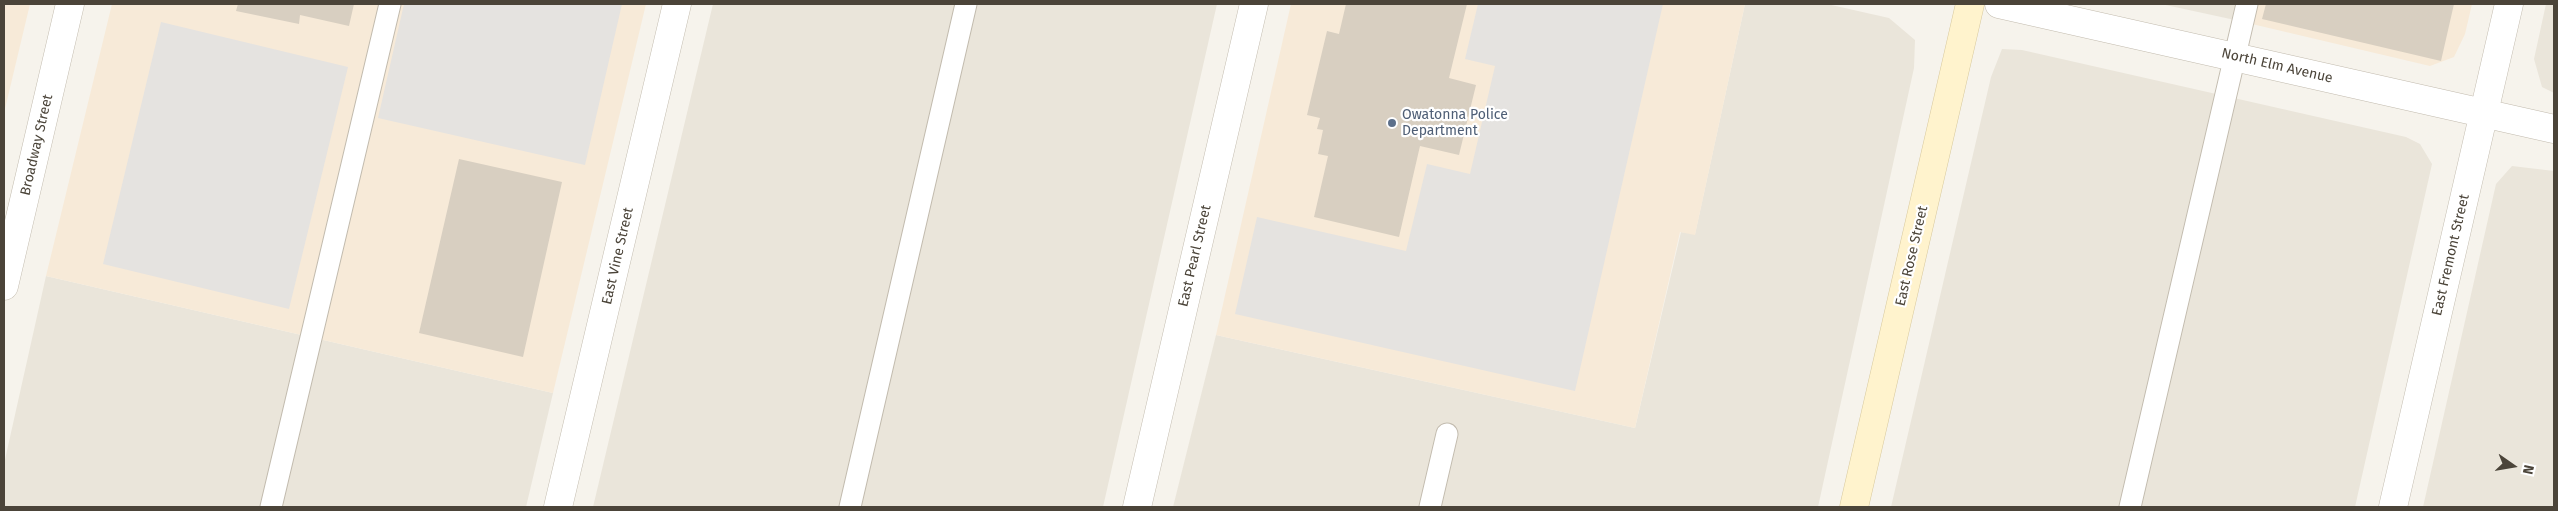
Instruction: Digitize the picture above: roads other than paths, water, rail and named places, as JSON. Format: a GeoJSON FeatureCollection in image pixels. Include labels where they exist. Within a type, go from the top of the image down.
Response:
{"type":"FeatureCollection","features":[{"type":"Feature","properties":{"kind":"main road","name":"East Rose Street"},"geometry":{"type":"LineString","coordinates":[[1854,507],[1970,4]]}},
{"type":"Feature","properties":{"kind":"street","name":"Broadway Street"},"geometry":{"type":"LineString","coordinates":[[4,286],[70,4]]}},
{"type":"Feature","properties":{"kind":"street","name":"East Vine Street"},"geometry":{"type":"LineString","coordinates":[[558,507],[677,4]]}},
{"type":"Feature","properties":{"kind":"street","name":"East Pearl Street"},"geometry":{"type":"LineString","coordinates":[[1136,507],[1254,4]]}},
{"type":"Feature","properties":{"kind":"street","name":"North Elm Avenue"},"geometry":{"type":"LineString","coordinates":[[1999,4],[2554,130]]}},
{"type":"Feature","properties":{"kind":"street","name":"East Fremont Street"},"geometry":{"type":"LineString","coordinates":[[2393,507],[2509,4]]}},
{"type":"Feature","properties":{"kind":"lane"},"geometry":{"type":"LineString","coordinates":[[271,507],[390,4]]}},
{"type":"Feature","properties":{"kind":"lane"},"geometry":{"type":"LineString","coordinates":[[850,507],[966,4]]}},
{"type":"Feature","properties":{"kind":"lane"},"geometry":{"type":"LineString","coordinates":[[2130,507],[2247,4]]}},
{"type":"Feature","properties":{"kind":"lane"},"geometry":{"type":"LineString","coordinates":[[1430,507],[1448,434]]}},
{"type":"Feature","properties":{"kind":"place","name":"Owatonna Police Department"},"geometry":{"type":"Point","coordinates":[1392,123]}}]}
